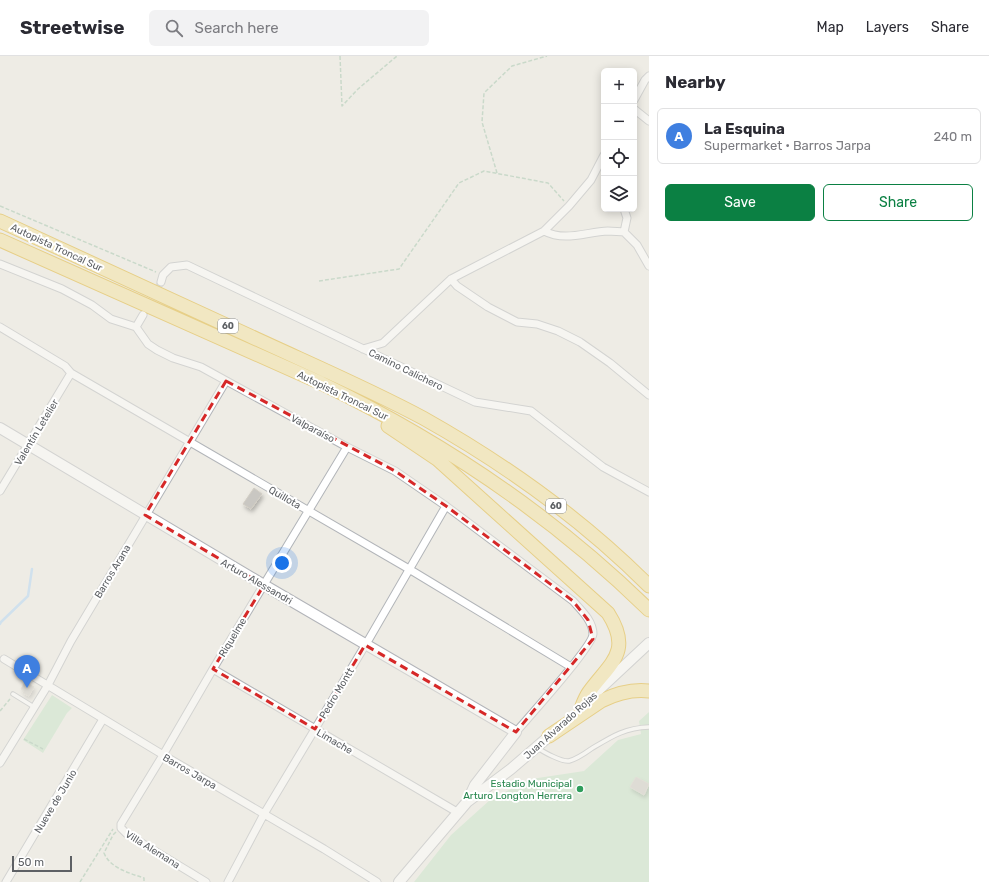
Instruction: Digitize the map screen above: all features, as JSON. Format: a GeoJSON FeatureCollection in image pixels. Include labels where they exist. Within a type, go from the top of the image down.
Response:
{"type":"FeatureCollection","features":[{"type":"Feature","properties":{"kind":"highway","name":"Autopista Troncal Sur"},"geometry":{"type":"LineString","coordinates":[[0,221],[358,386],[423,418],[485,455],[542,495],[595,537],[649,586]]}},
{"type":"Feature","properties":{"kind":"highway","name":"Autopista Troncal Sur"},"geometry":{"type":"LineString","coordinates":[[0,240],[288,369],[385,415],[446,450],[506,490],[559,530],[609,572],[649,610]]}},
{"type":"Feature","properties":{"kind":"highway"},"geometry":{"type":"LineString","coordinates":[[288,369],[394,430],[437,460],[604,608],[612,620],[617,633],[618,649],[616,657],[606,672],[588,693],[582,706]]}},
{"type":"Feature","properties":{"kind":"highway"},"geometry":{"type":"LineString","coordinates":[[549,736],[609,697],[626,692],[649,691]]}},
{"type":"Feature","properties":{"kind":"main road","name":"Arturo Alessandri"},"geometry":{"type":"LineString","coordinates":[[0,428],[365,645],[516,732]]}},
{"type":"Feature","properties":{"kind":"main road","name":"Juan Alvarado Rojas"},"geometry":{"type":"LineString","coordinates":[[399,882],[467,802],[510,769],[549,736],[649,643]]}},
{"type":"Feature","properties":{"kind":"main road","name":"Juan Alvarado Rojas"},"geometry":{"type":"LineString","coordinates":[[467,802],[475,785],[516,732]]}},
{"type":"Feature","properties":{"kind":"street"},"geometry":{"type":"LineString","coordinates":[[637,95],[649,76]]}},
{"type":"Feature","properties":{"kind":"street"},"geometry":{"type":"LineString","coordinates":[[637,111],[649,121]]}},
{"type":"Feature","properties":{"kind":"street"},"geometry":{"type":"LineString","coordinates":[[363,349],[383,343],[451,279],[544,231],[569,206],[591,180],[601,162]]}},
{"type":"Feature","properties":{"kind":"street"},"geometry":{"type":"LineString","coordinates":[[624,232],[627,218],[625,212]]}},
{"type":"Feature","properties":{"kind":"street"},"geometry":{"type":"LineString","coordinates":[[544,231],[557,237],[588,235],[608,231],[624,232],[637,244],[649,266]]}},
{"type":"Feature","properties":{"kind":"street"},"geometry":{"type":"LineString","coordinates":[[0,264],[62,290],[92,305],[111,319],[136,327],[142,315]]}},
{"type":"Feature","properties":{"kind":"street","name":"Camino Calichero"},"geometry":{"type":"LineString","coordinates":[[162,278],[170,267],[187,265],[475,402],[531,411],[603,467],[649,492]]}},
{"type":"Feature","properties":{"kind":"street"},"geometry":{"type":"LineString","coordinates":[[451,279],[457,286],[488,307],[517,322],[536,324],[558,331],[580,342],[610,363],[649,395]]}},
{"type":"Feature","properties":{"kind":"street","name":"Quillota"},"geometry":{"type":"LineString","coordinates":[[0,327],[66,366],[71,373],[409,569],[571,667]]}},
{"type":"Feature","properties":{"kind":"street","name":"Valparaíso"},"geometry":{"type":"LineString","coordinates":[[136,327],[148,344],[157,350],[173,358],[201,367],[347,447],[395,471],[446,506],[573,601],[588,620],[593,633],[592,639]]}},
{"type":"Feature","properties":{"kind":"street","name":"Valentín Letelier"},"geometry":{"type":"LineString","coordinates":[[0,492],[71,373]]}},
{"type":"Feature","properties":{"kind":"street","name":"Barros Arana"},"geometry":{"type":"LineString","coordinates":[[0,763],[48,685],[71,641],[226,381]]}},
{"type":"Feature","properties":{"kind":"street","name":"Riquelme"},"geometry":{"type":"LineString","coordinates":[[121,828],[121,824],[347,447]]}},
{"type":"Feature","properties":{"kind":"street","name":"Pedro Montt"},"geometry":{"type":"LineString","coordinates":[[228,882],[264,814],[446,506]]}},
{"type":"Feature","properties":{"kind":"street","name":"Juan Alvarado Rojas"},"geometry":{"type":"LineString","coordinates":[[516,732],[582,654],[592,639]]}},
{"type":"Feature","properties":{"kind":"street","name":"Barros Jarpa"},"geometry":{"type":"LineString","coordinates":[[4,659],[377,882]]}},
{"type":"Feature","properties":{"kind":"street","name":"Limache"},"geometry":{"type":"LineString","coordinates":[[213,669],[457,812]]}},
{"type":"Feature","properties":{"kind":"street","name":"Nueve de Junio"},"geometry":{"type":"LineString","coordinates":[[6,882],[103,719]]}},
{"type":"Feature","properties":{"kind":"street","name":"Villa Alemana"},"geometry":{"type":"LineString","coordinates":[[121,828],[127,834],[206,882]]}},
{"type":"Feature","properties":{"kind":"lane"},"geometry":{"type":"LineString","coordinates":[[13,694],[34,707]]}},
{"type":"Feature","properties":{"kind":"lane"},"geometry":{"type":"LineString","coordinates":[[536,747],[543,752],[567,762],[577,758],[617,733],[642,727],[649,727]]}},
{"type":"Feature","properties":{"kind":"path"},"geometry":{"type":"LineString","coordinates":[[340,56],[342,106],[358,89],[397,56]]}},
{"type":"Feature","properties":{"kind":"path"},"geometry":{"type":"LineString","coordinates":[[497,173],[482,122],[484,93],[512,66],[547,56]]}},
{"type":"Feature","properties":{"kind":"path"},"geometry":{"type":"LineString","coordinates":[[319,281],[399,269],[459,184],[484,170],[548,183],[569,206]]}},
{"type":"Feature","properties":{"kind":"path"},"geometry":{"type":"LineString","coordinates":[[0,206],[162,278]]}},
{"type":"Feature","properties":{"kind":"path"},"geometry":{"type":"LineString","coordinates":[[0,711],[13,694]]}},
{"type":"Feature","properties":{"kind":"path"},"geometry":{"type":"LineString","coordinates":[[17,735],[43,749]]}},
{"type":"Feature","properties":{"kind":"path"},"geometry":{"type":"LineString","coordinates":[[80,882],[113,828],[121,828]]}},
{"type":"Feature","properties":{"kind":"path"},"geometry":{"type":"LineString","coordinates":[[121,828],[113,835],[104,853],[107,860],[122,870],[144,878],[144,882]]}},
{"type":"Feature","properties":{"kind":"highlighted area"},"geometry":{"type":"Polygon","coordinates":[[[226,381],[395,471],[446,506],[573,601],[588,620],[593,639],[516,732],[365,645],[315,729],[213,669],[264,585],[145,515],[226,381]]]}},
{"type":"Feature","properties":{"kind":"green space"},"geometry":{"type":"Polygon","coordinates":[[[52,695],[72,708],[67,713],[43,753],[23,740],[52,695]]]}},
{"type":"Feature","properties":{"kind":"green space","name":"Estadio Municipal Arturo Longton Herrera"},"geometry":{"type":"Polygon","coordinates":[[[649,712],[649,882],[414,882],[451,835],[491,799],[531,779],[584,771],[618,740],[641,734],[639,721],[649,712]]]}},
{"type":"Feature","properties":{"kind":"building"},"geometry":{"type":"Polygon","coordinates":[[[254,488],[262,494],[251,509],[243,504],[254,488]]]}},
{"type":"Feature","properties":{"kind":"building"},"geometry":{"type":"Polygon","coordinates":[[[25,682],[34,687],[29,696],[23,693],[24,691],[21,689],[25,682]]]}},
{"type":"Feature","properties":{"kind":"building"},"geometry":{"type":"Polygon","coordinates":[[[636,777],[649,784],[644,795],[630,787],[636,777]]]}},
{"type":"Feature","properties":{"kind":"waterway"},"geometry":{"type":"LineString","coordinates":[[0,624],[28,596],[32,569]]}},
{"type":"Feature","properties":{"kind":"tunnel"},"geometry":{"type":"LineString","coordinates":[[143,315],[161,282]]}},
{"type":"Feature","properties":{"kind":"place","name":"La Esquina"},"geometry":{"type":"Point","coordinates":[27,688]}},
{"type":"Feature","properties":{"kind":"place","name":"Estadio Municipal Arturo Longton Herrera"},"geometry":{"type":"Point","coordinates":[580,789]}}]}
